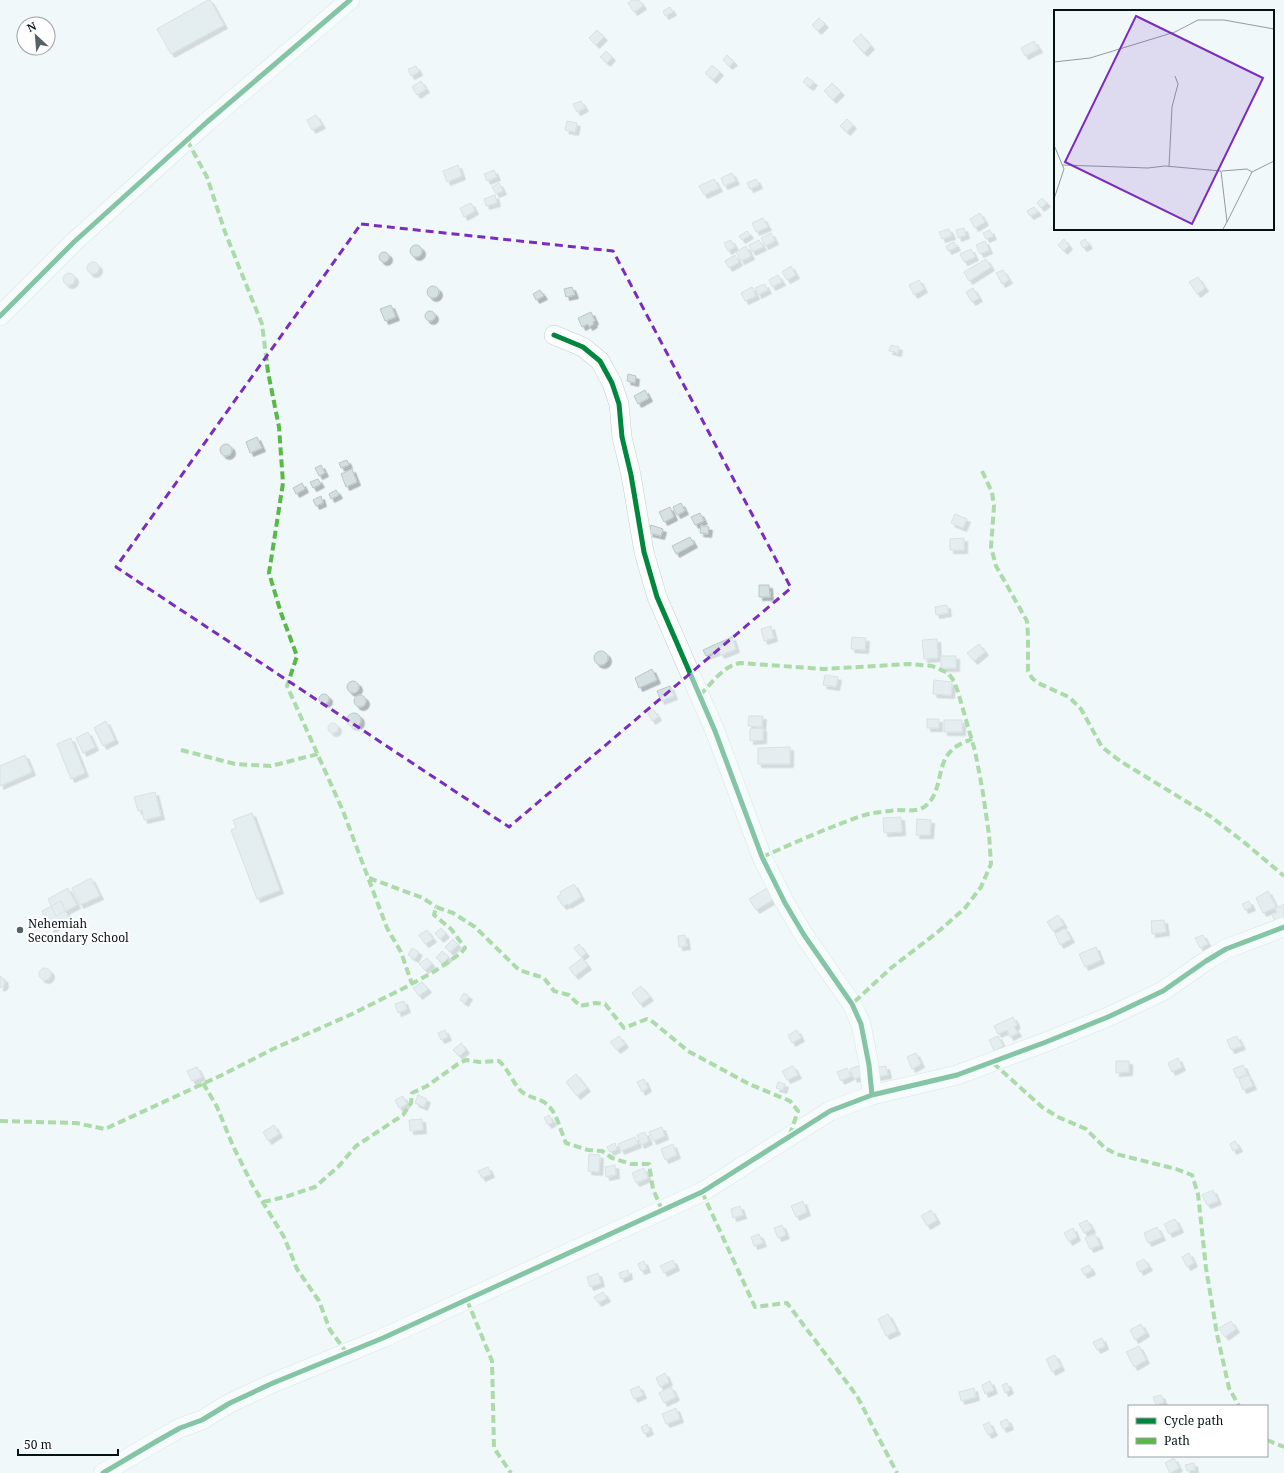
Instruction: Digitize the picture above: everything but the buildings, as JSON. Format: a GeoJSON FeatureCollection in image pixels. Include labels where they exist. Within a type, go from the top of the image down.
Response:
{"type":"FeatureCollection","features":[{"type":"Feature","properties":{"kind":"street"},"geometry":{"type":"LineString","coordinates":[[0,316],[74,242],[207,122],[350,0]]}},
{"type":"Feature","properties":{"kind":"street"},"geometry":{"type":"LineString","coordinates":[[554,335],[583,347],[600,361],[612,383],[619,404],[622,437],[631,475],[644,552],[657,597],[715,731],[762,857],[785,903],[804,935],[852,1004],[861,1024],[870,1065],[872,1095]]}},
{"type":"Feature","properties":{"kind":"street"},"geometry":{"type":"LineString","coordinates":[[103,1473],[180,1428],[202,1420],[230,1403],[273,1383],[383,1338],[702,1192],[830,1111],[872,1095],[957,1075],[1108,1017],[1163,992],[1206,961],[1226,949],[1284,927]]}},
{"type":"Feature","properties":{"kind":"highlighted area"},"geometry":{"type":"Polygon","coordinates":[[[361,224],[613,251],[791,588],[509,827],[116,567],[361,224]]]}},
{"type":"Feature","properties":{"kind":"marked path"},"geometry":{"type":"LineString","coordinates":[[187,140],[207,177],[225,232],[262,324],[268,372],[279,427],[283,483],[269,573],[281,613],[297,656],[287,686],[343,811],[387,928],[401,952],[412,984]]}},
{"type":"Feature","properties":{"kind":"marked path"},"geometry":{"type":"LineString","coordinates":[[982,471],[992,492],[994,506],[991,547],[996,566],[1027,621],[1028,671],[1032,678],[1038,683],[1069,697],[1081,709],[1102,747],[1120,761],[1210,816],[1284,876]]}},
{"type":"Feature","properties":{"kind":"marked path"},"geometry":{"type":"LineString","coordinates":[[700,695],[723,671],[740,663],[824,669],[909,664],[932,666],[948,673],[954,681],[975,751],[989,834],[991,864],[981,887],[965,908],[939,931],[891,968],[852,1004]]}},
{"type":"Feature","properties":{"kind":"marked path"},"geometry":{"type":"LineString","coordinates":[[762,857],[823,830],[863,816],[873,813],[897,810],[921,809],[934,795],[946,757],[955,747],[972,739]]}},
{"type":"Feature","properties":{"kind":"marked path"},"geometry":{"type":"LineString","coordinates":[[181,750],[235,764],[271,766],[318,754]]}},
{"type":"Feature","properties":{"kind":"marked path"},"geometry":{"type":"LineString","coordinates":[[369,878],[423,898],[436,907]]}},
{"type":"Feature","properties":{"kind":"marked path"},"geometry":{"type":"LineString","coordinates":[[0,1121],[76,1123],[105,1129],[222,1075],[273,1049],[352,1014],[435,971],[461,953],[465,948],[451,929],[434,915],[436,907],[453,913],[475,927],[519,970],[544,978],[554,991],[569,995],[580,1006],[595,1003],[605,1004],[624,1028],[647,1019],[653,1022],[688,1051],[749,1084],[790,1101],[798,1111],[789,1137]]}},
{"type":"Feature","properties":{"kind":"marked path"},"geometry":{"type":"LineString","coordinates":[[263,1202],[285,1197],[315,1187],[338,1167],[356,1146],[403,1115],[411,1103],[412,1093],[427,1086],[466,1060],[479,1062],[499,1061],[520,1090],[528,1096],[547,1104],[557,1119],[566,1143],[588,1150],[602,1151],[612,1158],[631,1164],[649,1164],[653,1189],[662,1210]]}},
{"type":"Feature","properties":{"kind":"marked path"},"geometry":{"type":"LineString","coordinates":[[993,1063],[1042,1107],[1058,1117],[1086,1129],[1105,1148],[1116,1154],[1176,1169],[1192,1175],[1198,1194],[1206,1268],[1217,1334],[1229,1388],[1238,1405]]}},
{"type":"Feature","properties":{"kind":"marked path"},"geometry":{"type":"LineString","coordinates":[[203,1083],[217,1107],[233,1146],[253,1186],[284,1237],[297,1269],[319,1301],[330,1330],[347,1353]]}},
{"type":"Feature","properties":{"kind":"marked path"},"geometry":{"type":"LineString","coordinates":[[702,1192],[755,1307],[787,1303],[857,1396],[897,1473]]}},
{"type":"Feature","properties":{"kind":"marked path"},"geometry":{"type":"LineString","coordinates":[[467,1300],[492,1361],[494,1448],[511,1473]]}},
{"type":"Feature","properties":{"kind":"marked path"},"geometry":{"type":"LineString","coordinates":[[1268,1440],[1284,1447]]}},
{"type":"Feature","properties":{"kind":"cycle path"},"geometry":{"type":"LineString","coordinates":[[0,316],[74,242],[207,122],[350,0]]}},
{"type":"Feature","properties":{"kind":"cycle path"},"geometry":{"type":"LineString","coordinates":[[554,335],[583,347],[600,361],[612,383],[619,404],[622,437],[631,475],[644,552],[657,597],[715,731],[762,857],[785,903],[804,935],[852,1004],[861,1024],[869,1065],[872,1095]]}},
{"type":"Feature","properties":{"kind":"cycle path"},"geometry":{"type":"LineString","coordinates":[[103,1473],[180,1428],[202,1420],[230,1403],[273,1383],[383,1338],[702,1192],[830,1111],[872,1095],[957,1075],[1108,1017],[1163,991],[1226,949],[1284,927]]}},
{"type":"Feature","properties":{"kind":"place","name":"Nehemiah Secondary School"},"geometry":{"type":"Point","coordinates":[20,930]}}]}
